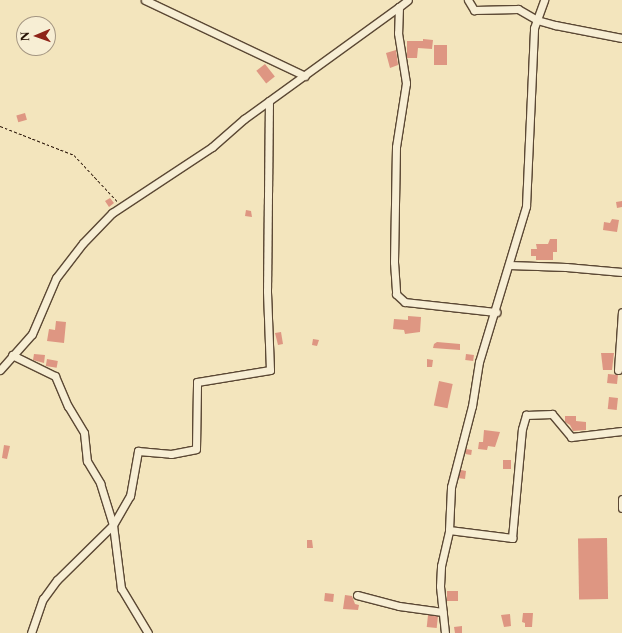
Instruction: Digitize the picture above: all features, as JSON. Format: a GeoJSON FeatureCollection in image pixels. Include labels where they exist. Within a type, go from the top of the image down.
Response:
{"type":"FeatureCollection","features":[{"type":"Feature","properties":{"kind":"street"},"geometry":{"type":"LineString","coordinates":[[145,0],[305,76]]}},
{"type":"Feature","properties":{"kind":"street"},"geometry":{"type":"LineString","coordinates":[[0,370],[32,334],[56,278],[83,242],[112,213],[212,147],[269,101],[408,0]]}},
{"type":"Feature","properties":{"kind":"street"},"geometry":{"type":"LineString","coordinates":[[468,0],[474,10],[518,9],[537,20],[622,38]]}},
{"type":"Feature","properties":{"kind":"street"},"geometry":{"type":"LineString","coordinates":[[445,633],[441,566],[449,530],[451,487],[471,412],[479,362],[496,312],[526,206],[530,81],[537,20],[544,0]]}},
{"type":"Feature","properties":{"kind":"street"},"geometry":{"type":"LineString","coordinates":[[399,7],[398,33],[406,83],[396,148],[394,262],[396,294],[405,302],[496,312]]}},
{"type":"Feature","properties":{"kind":"street"},"geometry":{"type":"LineString","coordinates":[[31,633],[43,599],[57,580],[113,525],[130,496],[138,451],[171,454],[196,449],[197,382],[270,370],[267,291],[269,101]]}},
{"type":"Feature","properties":{"kind":"street"},"geometry":{"type":"LineString","coordinates":[[509,265],[566,267],[622,272]]}},
{"type":"Feature","properties":{"kind":"street"},"geometry":{"type":"LineString","coordinates":[[618,370],[622,312]]}},
{"type":"Feature","properties":{"kind":"street"},"geometry":{"type":"LineString","coordinates":[[12,355],[55,376],[68,406],[84,433],[88,461],[100,483],[113,525],[121,588],[148,633]]}},
{"type":"Feature","properties":{"kind":"street"},"geometry":{"type":"LineString","coordinates":[[449,530],[512,538],[521,443],[526,415],[552,414],[571,437],[622,431]]}},
{"type":"Feature","properties":{"kind":"street"},"geometry":{"type":"LineString","coordinates":[[622,499],[622,508]]}},
{"type":"Feature","properties":{"kind":"street"},"geometry":{"type":"LineString","coordinates":[[357,595],[399,606],[443,612]]}},
{"type":"Feature","properties":{"kind":"path"},"geometry":{"type":"LineString","coordinates":[[0,126],[74,155],[122,207]]}},
{"type":"Feature","properties":{"kind":"building"},"geometry":{"type":"Polygon","coordinates":[[[423,39],[433,40],[432,49],[418,48],[417,58],[407,58],[407,41],[423,41],[423,39]]]}},
{"type":"Feature","properties":{"kind":"building"},"geometry":{"type":"Polygon","coordinates":[[[434,45],[447,45],[447,65],[434,65],[434,45]]]}},
{"type":"Feature","properties":{"kind":"building"},"geometry":{"type":"Polygon","coordinates":[[[396,50],[398,65],[390,68],[386,53],[396,50]]]}},
{"type":"Feature","properties":{"kind":"building"},"geometry":{"type":"Polygon","coordinates":[[[265,64],[275,77],[266,83],[256,71],[265,64]]]}},
{"type":"Feature","properties":{"kind":"building"},"geometry":{"type":"Polygon","coordinates":[[[25,113],[27,120],[18,122],[16,115],[25,113]]]}},
{"type":"Feature","properties":{"kind":"building"},"geometry":{"type":"Polygon","coordinates":[[[110,198],[114,203],[109,207],[105,201],[110,198]]]}},
{"type":"Feature","properties":{"kind":"building"},"geometry":{"type":"Polygon","coordinates":[[[622,201],[622,207],[617,208],[616,202],[622,201]]]}},
{"type":"Feature","properties":{"kind":"building"},"geometry":{"type":"Polygon","coordinates":[[[246,210],[251,211],[252,217],[245,216],[246,210]]]}},
{"type":"Feature","properties":{"kind":"building"},"geometry":{"type":"Polygon","coordinates":[[[612,219],[619,220],[617,232],[603,230],[604,222],[610,223],[612,219]]]}},
{"type":"Feature","properties":{"kind":"building"},"geometry":{"type":"Polygon","coordinates":[[[550,239],[557,239],[557,252],[553,252],[553,260],[536,260],[536,256],[531,256],[531,249],[537,249],[536,244],[548,244],[550,239]]]}},
{"type":"Feature","properties":{"kind":"building"},"geometry":{"type":"Polygon","coordinates":[[[408,316],[421,317],[420,332],[405,334],[404,330],[393,329],[394,319],[408,320],[408,316]]]}},
{"type":"Feature","properties":{"kind":"building"},"geometry":{"type":"Polygon","coordinates":[[[56,321],[66,322],[64,343],[47,341],[49,329],[55,330],[56,321]]]}},
{"type":"Feature","properties":{"kind":"building"},"geometry":{"type":"Polygon","coordinates":[[[281,332],[283,344],[278,345],[275,333],[281,332]]]}},
{"type":"Feature","properties":{"kind":"building"},"geometry":{"type":"Polygon","coordinates":[[[313,339],[319,340],[317,346],[312,345],[313,339]]]}},
{"type":"Feature","properties":{"kind":"building"},"geometry":{"type":"Polygon","coordinates":[[[437,342],[460,344],[460,350],[433,348],[434,344],[437,342]]]}},
{"type":"Feature","properties":{"kind":"building"},"geometry":{"type":"Polygon","coordinates":[[[601,353],[614,353],[612,370],[603,370],[601,353]]]}},
{"type":"Feature","properties":{"kind":"building"},"geometry":{"type":"Polygon","coordinates":[[[34,354],[45,355],[44,363],[33,360],[34,354]]]}},
{"type":"Feature","properties":{"kind":"building"},"geometry":{"type":"Polygon","coordinates":[[[466,354],[474,355],[473,361],[465,360],[466,354]]]}},
{"type":"Feature","properties":{"kind":"building"},"geometry":{"type":"Polygon","coordinates":[[[47,359],[58,361],[57,368],[46,366],[47,359]]]}},
{"type":"Feature","properties":{"kind":"building"},"geometry":{"type":"Polygon","coordinates":[[[427,359],[433,360],[432,367],[427,367],[427,359]]]}},
{"type":"Feature","properties":{"kind":"building"},"geometry":{"type":"Polygon","coordinates":[[[608,374],[618,375],[617,384],[607,383],[608,374]]]}},
{"type":"Feature","properties":{"kind":"building"},"geometry":{"type":"Polygon","coordinates":[[[439,381],[453,384],[447,408],[434,405],[439,381]]]}},
{"type":"Feature","properties":{"kind":"building"},"geometry":{"type":"Polygon","coordinates":[[[609,397],[618,398],[617,410],[608,409],[609,397]]]}},
{"type":"Feature","properties":{"kind":"building"},"geometry":{"type":"Polygon","coordinates":[[[565,416],[576,416],[576,421],[586,422],[586,430],[573,431],[570,425],[565,422],[565,416]]]}},
{"type":"Feature","properties":{"kind":"building"},"geometry":{"type":"Polygon","coordinates":[[[484,430],[500,432],[495,447],[488,446],[487,450],[478,449],[479,442],[483,442],[484,430]]]}},
{"type":"Feature","properties":{"kind":"building"},"geometry":{"type":"Polygon","coordinates":[[[4,445],[10,446],[7,459],[2,458],[4,445]]]}},
{"type":"Feature","properties":{"kind":"building"},"geometry":{"type":"Polygon","coordinates":[[[466,449],[472,450],[471,455],[465,454],[466,449]]]}},
{"type":"Feature","properties":{"kind":"building"},"geometry":{"type":"Polygon","coordinates":[[[503,460],[511,460],[511,469],[503,469],[503,460]]]}},
{"type":"Feature","properties":{"kind":"building"},"geometry":{"type":"Polygon","coordinates":[[[461,470],[466,471],[465,479],[458,478],[461,470]]]}},
{"type":"Feature","properties":{"kind":"building"},"geometry":{"type":"Polygon","coordinates":[[[607,538],[608,599],[579,599],[578,539],[607,538]]]}},
{"type":"Feature","properties":{"kind":"building"},"geometry":{"type":"Polygon","coordinates":[[[307,540],[312,540],[313,548],[307,548],[307,540]]]}},
{"type":"Feature","properties":{"kind":"building"},"geometry":{"type":"Polygon","coordinates":[[[447,591],[458,591],[458,601],[447,601],[447,591]]]}},
{"type":"Feature","properties":{"kind":"building"},"geometry":{"type":"Polygon","coordinates":[[[325,593],[334,594],[333,602],[324,601],[325,593]]]}},
{"type":"Feature","properties":{"kind":"building"},"geometry":{"type":"Polygon","coordinates":[[[345,595],[352,596],[355,604],[359,605],[358,610],[343,609],[345,595]]]}},
{"type":"Feature","properties":{"kind":"building"},"geometry":{"type":"Polygon","coordinates":[[[523,613],[533,613],[532,627],[525,627],[525,623],[522,622],[523,613]]]}},
{"type":"Feature","properties":{"kind":"building"},"geometry":{"type":"Polygon","coordinates":[[[510,614],[511,626],[504,627],[501,615],[510,614]]]}},
{"type":"Feature","properties":{"kind":"building"},"geometry":{"type":"Polygon","coordinates":[[[428,615],[438,616],[437,628],[427,627],[428,615]]]}},
{"type":"Feature","properties":{"kind":"building"},"geometry":{"type":"Polygon","coordinates":[[[462,626],[462,633],[455,633],[454,627],[462,626]]]}}]}
